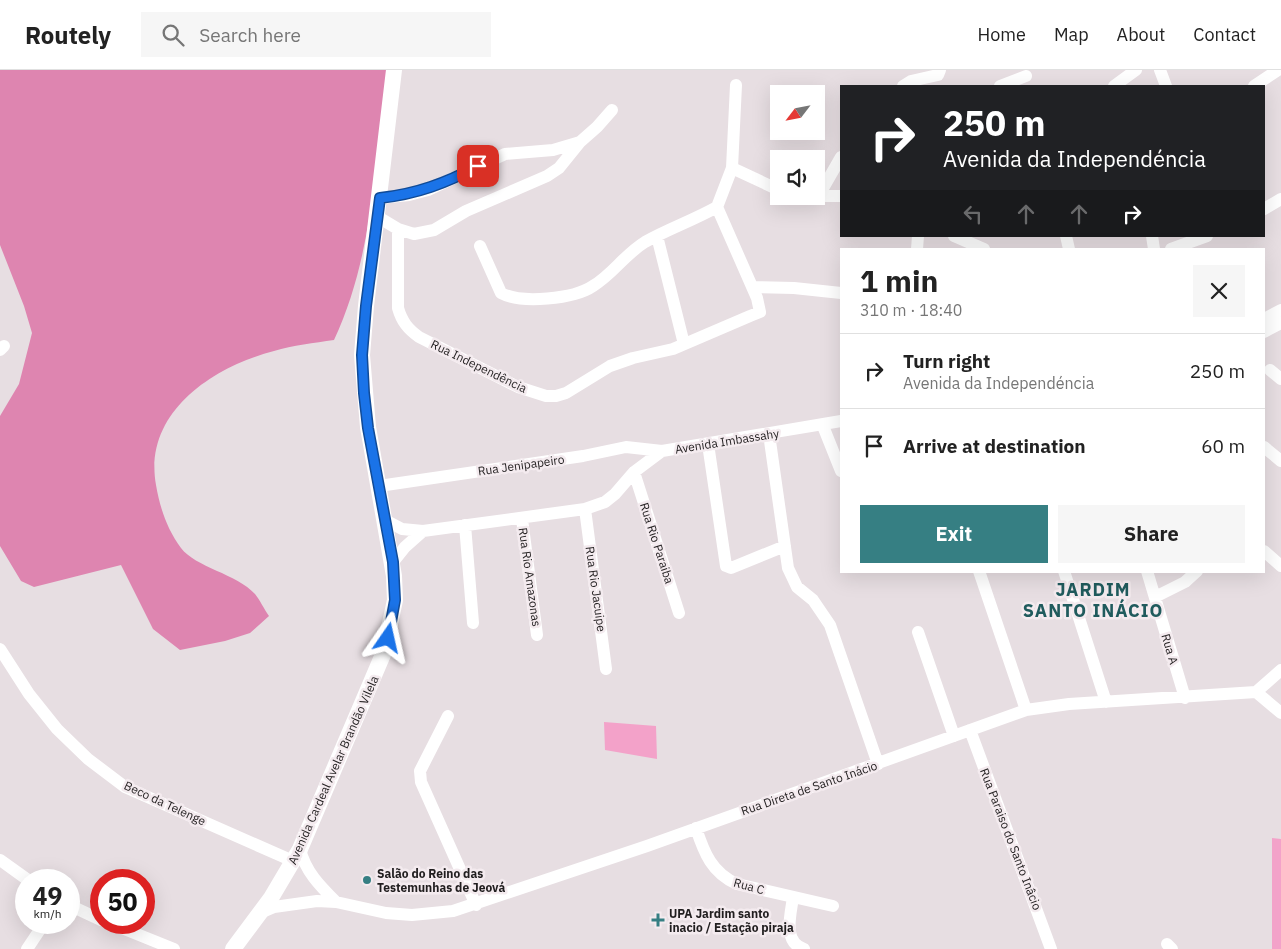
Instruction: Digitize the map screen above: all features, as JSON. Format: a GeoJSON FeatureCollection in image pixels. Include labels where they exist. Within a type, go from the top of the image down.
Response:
{"type":"FeatureCollection","features":[{"type":"Feature","properties":{"kind":"main road","name":"Avenida Cardeal Avelar Brandão Vilela"},"geometry":{"type":"LineString","coordinates":[[233,949],[260,913],[297,855],[384,652],[395,600],[393,562],[364,393],[362,355],[394,70]]}},
{"type":"Feature","properties":{"kind":"street"},"geometry":{"type":"LineString","coordinates":[[905,85],[938,75],[940,70]]}},
{"type":"Feature","properties":{"kind":"street"},"geometry":{"type":"LineString","coordinates":[[1115,85],[1136,70]]}},
{"type":"Feature","properties":{"kind":"street"},"geometry":{"type":"LineString","coordinates":[[1160,70],[1166,85]]}},
{"type":"Feature","properties":{"kind":"street"},"geometry":{"type":"LineString","coordinates":[[1256,85],[1278,70]]}},
{"type":"Feature","properties":{"kind":"street"},"geometry":{"type":"LineString","coordinates":[[1003,85],[1026,77]]}},
{"type":"Feature","properties":{"kind":"street"},"geometry":{"type":"LineString","coordinates":[[480,246],[501,293],[518,298],[537,299],[569,295],[587,290],[606,276],[623,258],[657,236],[717,207],[732,168],[736,85]]}},
{"type":"Feature","properties":{"kind":"street"},"geometry":{"type":"LineString","coordinates":[[378,217],[398,229],[414,234],[434,230],[466,211],[527,186],[559,168],[580,142],[598,128],[612,110]]}},
{"type":"Feature","properties":{"kind":"street"},"geometry":{"type":"LineString","coordinates":[[380,198],[409,195],[428,190],[505,154],[553,150],[580,142]]}},
{"type":"Feature","properties":{"kind":"street"},"geometry":{"type":"LineString","coordinates":[[825,183],[840,159]]}},
{"type":"Feature","properties":{"kind":"street"},"geometry":{"type":"LineString","coordinates":[[732,168],[770,186]]}},
{"type":"Feature","properties":{"kind":"street"},"geometry":{"type":"LineString","coordinates":[[825,196],[840,196]]}},
{"type":"Feature","properties":{"kind":"street"},"geometry":{"type":"LineString","coordinates":[[1265,208],[1281,199]]}},
{"type":"Feature","properties":{"kind":"street"},"geometry":{"type":"LineString","coordinates":[[717,207],[753,287],[794,288],[840,293]]}},
{"type":"Feature","properties":{"kind":"street","name":"Rua Independência"},"geometry":{"type":"LineString","coordinates":[[398,229],[398,308],[400,318],[407,328],[420,337],[518,387],[546,396],[566,394],[610,366],[684,344],[760,312],[753,287]]}},
{"type":"Feature","properties":{"kind":"street"},"geometry":{"type":"LineString","coordinates":[[657,236],[684,344]]}},
{"type":"Feature","properties":{"kind":"street"},"geometry":{"type":"LineString","coordinates":[[956,237],[982,248]]}},
{"type":"Feature","properties":{"kind":"street"},"geometry":{"type":"LineString","coordinates":[[1174,248],[1204,237]]}},
{"type":"Feature","properties":{"kind":"street"},"geometry":{"type":"LineString","coordinates":[[1265,318],[1281,310]]}},
{"type":"Feature","properties":{"kind":"street"},"geometry":{"type":"LineString","coordinates":[[1265,331],[1281,323]]}},
{"type":"Feature","properties":{"kind":"street"},"geometry":{"type":"LineString","coordinates":[[1270,370],[1281,379]]}},
{"type":"Feature","properties":{"kind":"street","name":"Avenida Imbassahy"},"geometry":{"type":"LineString","coordinates":[[385,520],[402,528],[423,531],[585,509],[604,502],[615,494],[634,472],[662,451],[823,426],[840,421]]}},
{"type":"Feature","properties":{"kind":"street"},"geometry":{"type":"LineString","coordinates":[[823,426],[840,469]]}},
{"type":"Feature","properties":{"kind":"street"},"geometry":{"type":"LineString","coordinates":[[769,434],[791,578],[797,587],[821,610],[834,636],[878,764]]}},
{"type":"Feature","properties":{"kind":"street"},"geometry":{"type":"LineString","coordinates":[[708,444],[724,561],[728,567],[733,568],[785,546]]}},
{"type":"Feature","properties":{"kind":"street","name":"Rua Jenipapeiro"},"geometry":{"type":"LineString","coordinates":[[379,486],[626,448],[662,451]]}},
{"type":"Feature","properties":{"kind":"street"},"geometry":{"type":"LineString","coordinates":[[1265,448],[1281,461]]}},
{"type":"Feature","properties":{"kind":"street","name":"Rua Rio Paraiba"},"geometry":{"type":"LineString","coordinates":[[634,472],[679,613]]}},
{"type":"Feature","properties":{"kind":"street","name":"Rua Rio Jacuipe"},"geometry":{"type":"LineString","coordinates":[[585,509],[606,669]]}},
{"type":"Feature","properties":{"kind":"street","name":"Rua Rio Amazonas"},"geometry":{"type":"LineString","coordinates":[[522,519],[538,635]]}},
{"type":"Feature","properties":{"kind":"street"},"geometry":{"type":"LineString","coordinates":[[465,525],[473,623]]}},
{"type":"Feature","properties":{"kind":"street"},"geometry":{"type":"LineString","coordinates":[[393,562],[405,547],[423,531]]}},
{"type":"Feature","properties":{"kind":"street"},"geometry":{"type":"LineString","coordinates":[[1265,552],[1281,566]]}},
{"type":"Feature","properties":{"kind":"street"},"geometry":{"type":"LineString","coordinates":[[980,573],[1026,710]]}},
{"type":"Feature","properties":{"kind":"street"},"geometry":{"type":"LineString","coordinates":[[1065,573],[1106,702]]}},
{"type":"Feature","properties":{"kind":"street","name":"Rua A"},"geometry":{"type":"LineString","coordinates":[[1148,573],[1185,698]]}},
{"type":"Feature","properties":{"kind":"street"},"geometry":{"type":"LineString","coordinates":[[1155,597],[1185,582],[1196,573]]}},
{"type":"Feature","properties":{"kind":"street"},"geometry":{"type":"LineString","coordinates":[[918,632],[954,736]]}},
{"type":"Feature","properties":{"kind":"street","name":"Beco da Telenge"},"geometry":{"type":"LineString","coordinates":[[0,649],[29,694],[57,729],[88,759],[125,787],[297,855]]}},
{"type":"Feature","properties":{"kind":"street"},"geometry":{"type":"LineString","coordinates":[[1280,713],[1256,692],[1281,670]]}},
{"type":"Feature","properties":{"kind":"street","name":"Rua Direta de Santo Inácio"},"geometry":{"type":"LineString","coordinates":[[260,913],[299,903],[336,902],[386,913],[432,915],[476,905],[1026,710],[1069,704],[1256,692]]}},
{"type":"Feature","properties":{"kind":"street"},"geometry":{"type":"LineString","coordinates":[[448,716],[420,771],[420,782],[476,905]]}},
{"type":"Feature","properties":{"kind":"street","name":"Rua Paraiso do Santo Inâcio"},"geometry":{"type":"LineString","coordinates":[[970,730],[1051,949]]}},
{"type":"Feature","properties":{"kind":"street","name":"Rua C"},"geometry":{"type":"LineString","coordinates":[[696,828],[706,857],[716,870],[728,880],[737,884],[833,906]]}},
{"type":"Feature","properties":{"kind":"street"},"geometry":{"type":"LineString","coordinates":[[297,855],[336,902]]}},
{"type":"Feature","properties":{"kind":"street"},"geometry":{"type":"LineString","coordinates":[[0,860],[15,871]]}},
{"type":"Feature","properties":{"kind":"street"},"geometry":{"type":"LineString","coordinates":[[793,897],[789,929],[794,942],[804,949]]}},
{"type":"Feature","properties":{"kind":"street"},"geometry":{"type":"LineString","coordinates":[[28,949],[37,934]]}},
{"type":"Feature","properties":{"kind":"street"},"geometry":{"type":"LineString","coordinates":[[137,934],[174,949]]}},
{"type":"Feature","properties":{"kind":"shaded area"},"geometry":{"type":"Polygon","coordinates":[[[0,70],[387,70],[376,173],[365,242],[347,308],[334,340],[304,344],[251,358],[206,381],[187,397],[171,415],[160,436],[155,459],[156,485],[168,526],[176,541],[187,555],[238,581],[257,596],[269,616],[250,633],[225,641],[180,650],[153,629],[121,565],[34,587],[21,581],[0,546],[0,416],[19,384],[32,333],[24,306],[0,245],[0,70]]]}},
{"type":"Feature","properties":{"kind":"shaded area"},"geometry":{"type":"Polygon","coordinates":[[[604,722],[656,726],[657,759],[605,750],[604,722]]]}},
{"type":"Feature","properties":{"kind":"shaded area"},"geometry":{"type":"Polygon","coordinates":[[[1272,838],[1281,839],[1281,949],[1272,949],[1272,838]]]}},
{"type":"Feature","properties":{"kind":"place","name":"Salão do Reino das Testemunhas de Jeová"},"geometry":{"type":"Point","coordinates":[367,880]}},
{"type":"Feature","properties":{"kind":"place","name":"UPA Jardim santo inacio / Estação piraja"},"geometry":{"type":"Point","coordinates":[658,920]}},
{"type":"Feature","properties":{"kind":"district","name":"JARDIM SANTO INÁCIO"},"geometry":{"type":"Point","coordinates":[1093,599]}},
{"type":"Feature","properties":{"kind":"route"},"geometry":{"type":"LineString","coordinates":[[388,638],[395,600],[393,562],[368,428],[362,355],[366,306],[380,198],[409,195],[428,190],[478,166]]}}]}
